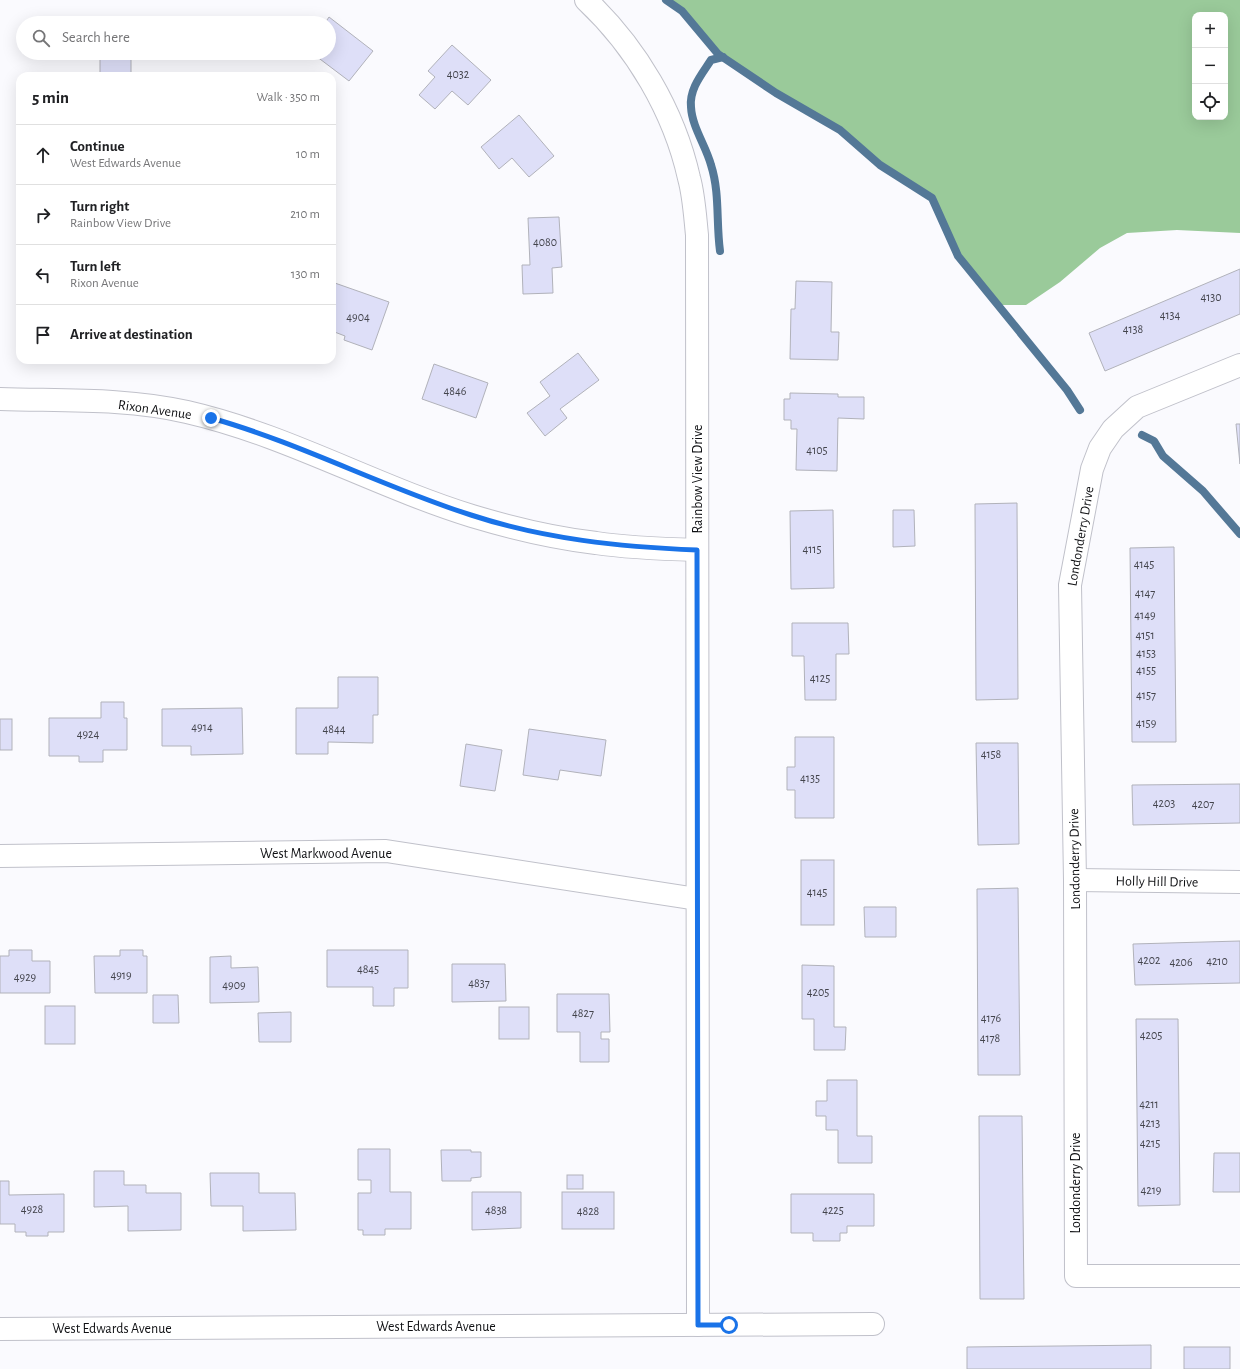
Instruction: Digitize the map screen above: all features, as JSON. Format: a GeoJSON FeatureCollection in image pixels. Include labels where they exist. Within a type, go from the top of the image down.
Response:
{"type":"FeatureCollection","features":[{"type":"Feature","properties":{"kind":"street","name":"Rainbow View Drive"},"geometry":{"type":"LineString","coordinates":[[586,0],[617,32],[655,91],[672,123],[689,178],[694,201],[698,260],[698,1325]]}},
{"type":"Feature","properties":{"kind":"street","name":"Londonderry Drive"},"geometry":{"type":"LineString","coordinates":[[1240,366],[1137,407],[1112,429],[1095,457],[1070,585],[1075,880],[1076,1276],[1240,1276]]}},
{"type":"Feature","properties":{"kind":"street","name":"Rixon Avenue"},"geometry":{"type":"LineString","coordinates":[[0,399],[116,402],[187,412],[257,432],[418,497],[480,518],[550,536],[596,544],[697,550]]}},
{"type":"Feature","properties":{"kind":"street","name":"West Markwood Avenue"},"geometry":{"type":"LineString","coordinates":[[0,856],[386,851],[697,899]]}},
{"type":"Feature","properties":{"kind":"street","name":"Holly Hill Drive"},"geometry":{"type":"LineString","coordinates":[[1075,880],[1240,882]]}},
{"type":"Feature","properties":{"kind":"street","name":"West Edwards Avenue"},"geometry":{"type":"LineString","coordinates":[[0,1329],[873,1324]]}},
{"type":"Feature","properties":{"kind":"green space"},"geometry":{"type":"Polygon","coordinates":[[[666,0],[1240,0],[1240,233],[1177,230],[1127,233],[1100,248],[1060,282],[1026,305],[996,305],[958,256],[931,198],[880,165],[840,130],[776,93],[718,54],[682,11],[666,0]]]}},
{"type":"Feature","properties":{"kind":"building"},"geometry":{"type":"Polygon","coordinates":[[[336,22],[373,51],[349,81],[321,60],[336,60],[336,22]]]}},
{"type":"Feature","properties":{"kind":"building"},"geometry":{"type":"Polygon","coordinates":[[[452,45],[491,80],[468,105],[452,91],[435,109],[419,95],[435,77],[428,71],[452,45]]]}},
{"type":"Feature","properties":{"kind":"building"},"geometry":{"type":"Polygon","coordinates":[[[100,60],[131,60],[131,72],[100,72],[100,60]]]}},
{"type":"Feature","properties":{"kind":"building"},"geometry":{"type":"Polygon","coordinates":[[[519,115],[554,156],[529,177],[512,158],[499,169],[481,147],[519,115]]]}},
{"type":"Feature","properties":{"kind":"building"},"geometry":{"type":"Polygon","coordinates":[[[559,217],[562,267],[552,268],[553,293],[523,294],[522,265],[530,265],[528,218],[559,217]]]}},
{"type":"Feature","properties":{"kind":"building"},"geometry":{"type":"Polygon","coordinates":[[[1240,269],[1240,314],[1105,371],[1089,333],[1240,269]]]}},
{"type":"Feature","properties":{"kind":"building"},"geometry":{"type":"Polygon","coordinates":[[[796,281],[832,282],[831,332],[839,332],[838,360],[790,359],[791,309],[795,309],[796,281]]]}},
{"type":"Feature","properties":{"kind":"building"},"geometry":{"type":"Polygon","coordinates":[[[336,283],[389,302],[372,350],[344,340],[345,336],[336,333],[336,283]]]}},
{"type":"Feature","properties":{"kind":"building"},"geometry":{"type":"Polygon","coordinates":[[[578,353],[599,380],[560,409],[567,418],[545,436],[527,413],[550,396],[540,382],[578,353]]]}},
{"type":"Feature","properties":{"kind":"building"},"geometry":{"type":"Polygon","coordinates":[[[434,364],[488,383],[476,418],[422,399],[434,364]]]}},
{"type":"Feature","properties":{"kind":"building"},"geometry":{"type":"Polygon","coordinates":[[[790,393],[838,394],[838,397],[864,397],[864,419],[838,418],[837,471],[796,470],[797,429],[791,429],[791,420],[784,420],[784,399],[790,399],[790,393]]]}},
{"type":"Feature","properties":{"kind":"building"},"geometry":{"type":"Polygon","coordinates":[[[1236,424],[1240,424],[1240,464],[1236,424]]]}},
{"type":"Feature","properties":{"kind":"building"},"geometry":{"type":"Polygon","coordinates":[[[1017,503],[1018,699],[976,700],[975,504],[1017,503]]]}},
{"type":"Feature","properties":{"kind":"building"},"geometry":{"type":"Polygon","coordinates":[[[833,510],[834,588],[791,589],[790,511],[833,510]]]}},
{"type":"Feature","properties":{"kind":"building"},"geometry":{"type":"Polygon","coordinates":[[[893,510],[914,510],[915,546],[893,547],[893,510]]]}},
{"type":"Feature","properties":{"kind":"building"},"geometry":{"type":"Polygon","coordinates":[[[1174,547],[1176,742],[1132,742],[1130,548],[1174,547]]]}},
{"type":"Feature","properties":{"kind":"building"},"geometry":{"type":"Polygon","coordinates":[[[792,623],[848,623],[849,654],[836,654],[836,700],[805,700],[804,656],[792,656],[792,623]]]}},
{"type":"Feature","properties":{"kind":"building"},"geometry":{"type":"Polygon","coordinates":[[[338,677],[378,677],[378,715],[373,715],[373,743],[328,742],[328,754],[296,754],[296,708],[338,708],[338,677]]]}},
{"type":"Feature","properties":{"kind":"building"},"geometry":{"type":"Polygon","coordinates":[[[101,702],[124,702],[124,718],[127,718],[127,750],[103,750],[103,762],[79,762],[79,756],[49,756],[49,718],[101,718],[101,702]]]}},
{"type":"Feature","properties":{"kind":"building"},"geometry":{"type":"Polygon","coordinates":[[[242,708],[243,754],[191,755],[191,746],[162,746],[162,709],[242,708]]]}},
{"type":"Feature","properties":{"kind":"building"},"geometry":{"type":"Polygon","coordinates":[[[0,719],[12,719],[12,750],[0,750],[0,719]]]}},
{"type":"Feature","properties":{"kind":"building"},"geometry":{"type":"Polygon","coordinates":[[[529,729],[606,740],[601,776],[560,770],[558,780],[523,775],[529,729]]]}},
{"type":"Feature","properties":{"kind":"building"},"geometry":{"type":"Polygon","coordinates":[[[795,737],[834,737],[834,818],[795,818],[795,790],[787,790],[787,767],[795,767],[795,737]]]}},
{"type":"Feature","properties":{"kind":"building"},"geometry":{"type":"Polygon","coordinates":[[[976,743],[1018,743],[1019,844],[978,845],[976,743]]]}},
{"type":"Feature","properties":{"kind":"building"},"geometry":{"type":"Polygon","coordinates":[[[466,744],[502,750],[495,791],[460,786],[466,744]]]}},
{"type":"Feature","properties":{"kind":"building"},"geometry":{"type":"Polygon","coordinates":[[[1240,784],[1240,823],[1133,825],[1132,785],[1240,784]]]}},
{"type":"Feature","properties":{"kind":"building"},"geometry":{"type":"Polygon","coordinates":[[[801,860],[834,860],[834,925],[801,925],[801,860]]]}},
{"type":"Feature","properties":{"kind":"building"},"geometry":{"type":"Polygon","coordinates":[[[1018,888],[1020,1075],[978,1075],[977,889],[1018,888]]]}},
{"type":"Feature","properties":{"kind":"building"},"geometry":{"type":"Polygon","coordinates":[[[864,907],[896,907],[896,937],[865,937],[864,907]]]}},
{"type":"Feature","properties":{"kind":"building"},"geometry":{"type":"Polygon","coordinates":[[[1240,941],[1240,983],[1135,985],[1133,944],[1240,941]]]}},
{"type":"Feature","properties":{"kind":"building"},"geometry":{"type":"Polygon","coordinates":[[[9,950],[32,950],[32,961],[50,961],[50,993],[0,993],[0,956],[9,956],[9,950]]]}},
{"type":"Feature","properties":{"kind":"building"},"geometry":{"type":"Polygon","coordinates":[[[120,950],[143,950],[143,956],[147,956],[147,993],[95,993],[94,956],[120,956],[120,950]]]}},
{"type":"Feature","properties":{"kind":"building"},"geometry":{"type":"Polygon","coordinates":[[[327,950],[408,950],[408,988],[394,988],[394,1006],[373,1006],[373,987],[327,987],[327,950]]]}},
{"type":"Feature","properties":{"kind":"building"},"geometry":{"type":"Polygon","coordinates":[[[231,956],[231,968],[258,967],[259,1002],[210,1003],[210,957],[231,956]]]}},
{"type":"Feature","properties":{"kind":"building"},"geometry":{"type":"Polygon","coordinates":[[[452,964],[505,964],[506,1001],[452,1002],[452,964]]]}},
{"type":"Feature","properties":{"kind":"building"},"geometry":{"type":"Polygon","coordinates":[[[802,965],[834,966],[834,1027],[846,1027],[845,1050],[814,1050],[814,1019],[802,1019],[802,965]]]}},
{"type":"Feature","properties":{"kind":"building"},"geometry":{"type":"Polygon","coordinates":[[[557,994],[609,994],[610,1032],[601,1032],[601,1039],[609,1039],[609,1062],[580,1062],[580,1032],[557,1032],[557,994]]]}},
{"type":"Feature","properties":{"kind":"building"},"geometry":{"type":"Polygon","coordinates":[[[153,995],[178,995],[179,1023],[153,1023],[153,995]]]}},
{"type":"Feature","properties":{"kind":"building"},"geometry":{"type":"Polygon","coordinates":[[[45,1006],[75,1006],[75,1044],[45,1044],[45,1006]]]}},
{"type":"Feature","properties":{"kind":"building"},"geometry":{"type":"Polygon","coordinates":[[[499,1007],[529,1007],[529,1039],[499,1039],[499,1007]]]}},
{"type":"Feature","properties":{"kind":"building"},"geometry":{"type":"Polygon","coordinates":[[[291,1012],[291,1042],[259,1042],[258,1013],[291,1012]]]}},
{"type":"Feature","properties":{"kind":"building"},"geometry":{"type":"Polygon","coordinates":[[[1136,1019],[1178,1019],[1180,1205],[1138,1206],[1136,1019]]]}},
{"type":"Feature","properties":{"kind":"building"},"geometry":{"type":"Polygon","coordinates":[[[827,1080],[857,1080],[857,1136],[872,1136],[872,1163],[838,1163],[838,1130],[826,1130],[826,1116],[816,1116],[816,1101],[827,1101],[827,1080]]]}},
{"type":"Feature","properties":{"kind":"building"},"geometry":{"type":"Polygon","coordinates":[[[979,1116],[1022,1116],[1024,1299],[980,1299],[979,1116]]]}},
{"type":"Feature","properties":{"kind":"building"},"geometry":{"type":"Polygon","coordinates":[[[358,1149],[390,1149],[390,1192],[411,1192],[411,1229],[385,1229],[385,1235],[363,1235],[363,1230],[358,1230],[358,1193],[371,1193],[371,1180],[358,1180],[358,1149]]]}},
{"type":"Feature","properties":{"kind":"building"},"geometry":{"type":"Polygon","coordinates":[[[441,1150],[471,1150],[471,1152],[481,1152],[481,1177],[471,1178],[471,1181],[442,1181],[441,1150]]]}},
{"type":"Feature","properties":{"kind":"building"},"geometry":{"type":"Polygon","coordinates":[[[1214,1153],[1240,1153],[1240,1192],[1213,1192],[1214,1153]]]}},
{"type":"Feature","properties":{"kind":"building"},"geometry":{"type":"Polygon","coordinates":[[[94,1171],[124,1171],[124,1185],[146,1185],[146,1193],[181,1193],[181,1230],[128,1231],[128,1206],[94,1207],[94,1171]]]}},
{"type":"Feature","properties":{"kind":"building"},"geometry":{"type":"Polygon","coordinates":[[[210,1173],[259,1173],[259,1193],[295,1193],[296,1230],[243,1231],[243,1206],[211,1206],[210,1173]]]}},
{"type":"Feature","properties":{"kind":"building"},"geometry":{"type":"Polygon","coordinates":[[[567,1175],[583,1175],[583,1189],[567,1189],[567,1175]]]}},
{"type":"Feature","properties":{"kind":"building"},"geometry":{"type":"Polygon","coordinates":[[[0,1181],[9,1181],[9,1195],[64,1194],[64,1232],[48,1232],[48,1236],[26,1236],[26,1232],[15,1232],[15,1224],[0,1224],[0,1181]]]}},
{"type":"Feature","properties":{"kind":"building"},"geometry":{"type":"Polygon","coordinates":[[[472,1192],[521,1192],[521,1228],[472,1230],[472,1192]]]}},
{"type":"Feature","properties":{"kind":"building"},"geometry":{"type":"Polygon","coordinates":[[[562,1192],[614,1192],[614,1229],[562,1229],[562,1192]]]}},
{"type":"Feature","properties":{"kind":"building"},"geometry":{"type":"Polygon","coordinates":[[[791,1194],[874,1194],[874,1226],[847,1226],[847,1233],[840,1233],[840,1241],[813,1241],[813,1233],[791,1233],[791,1194]]]}},
{"type":"Feature","properties":{"kind":"building"},"geometry":{"type":"Polygon","coordinates":[[[1151,1345],[1151,1369],[967,1369],[967,1347],[1151,1345]]]}},
{"type":"Feature","properties":{"kind":"building"},"geometry":{"type":"Polygon","coordinates":[[[1184,1347],[1230,1347],[1230,1369],[1184,1369],[1184,1347]]]}},
{"type":"Feature","properties":{"kind":"waterway"},"geometry":{"type":"LineString","coordinates":[[666,0],[682,11],[718,54],[776,93],[840,130],[880,165],[932,198],[958,256],[1067,390],[1080,410]]}},
{"type":"Feature","properties":{"kind":"waterway"},"geometry":{"type":"LineString","coordinates":[[720,251],[716,186],[709,158],[696,129],[692,114],[691,100],[694,88],[711,60],[723,57]]}},
{"type":"Feature","properties":{"kind":"waterway"},"geometry":{"type":"LineString","coordinates":[[1142,435],[1154,441],[1163,456],[1203,491],[1240,534]]}},
{"type":"Feature","properties":{"kind":"route"},"geometry":{"type":"LineString","coordinates":[[211,418],[268,436],[418,497],[472,516],[550,536],[596,544],[642,548],[697,550],[698,1325],[729,1325]]}}]}
